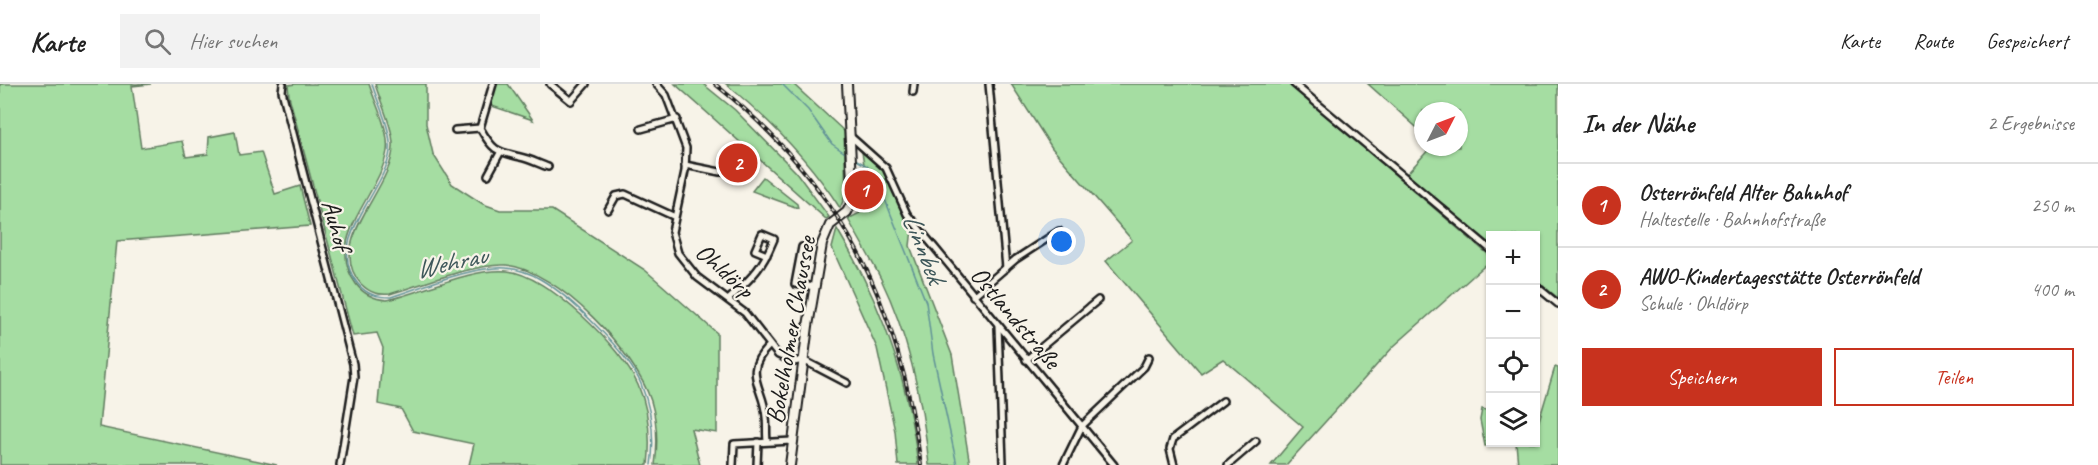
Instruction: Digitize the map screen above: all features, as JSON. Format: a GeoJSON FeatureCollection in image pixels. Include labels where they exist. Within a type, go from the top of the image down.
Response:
{"type":"FeatureCollection","features":[{"type":"Feature","properties":{"kind":"main road"},"geometry":{"type":"LineString","coordinates":[[847,84],[849,135]]}},
{"type":"Feature","properties":{"kind":"main road","name":"Bokelholmer Chaussee"},"geometry":{"type":"LineString","coordinates":[[790,465],[803,360],[825,232],[847,212],[853,200],[849,135]]}},
{"type":"Feature","properties":{"kind":"street","name":"Auhof"},"geometry":{"type":"LineString","coordinates":[[283,84],[282,91],[293,135],[350,347],[354,377],[340,465]]}},
{"type":"Feature","properties":{"kind":"street"},"geometry":{"type":"LineString","coordinates":[[493,84],[480,128],[490,145],[500,153],[519,156],[548,167]]}},
{"type":"Feature","properties":{"kind":"street"},"geometry":{"type":"LineString","coordinates":[[550,84],[571,101],[586,84]]}},
{"type":"Feature","properties":{"kind":"street","name":"Ohldörp"},"geometry":{"type":"LineString","coordinates":[[656,84],[666,95],[677,119],[686,148],[685,165],[673,216],[672,232],[678,254],[689,270],[745,313],[778,355],[794,362],[803,360],[847,383]]}},
{"type":"Feature","properties":{"kind":"street"},"geometry":{"type":"LineString","coordinates":[[913,92],[914,84]]}},
{"type":"Feature","properties":{"kind":"street"},"geometry":{"type":"LineString","coordinates":[[990,84],[1006,268]]}},
{"type":"Feature","properties":{"kind":"street"},"geometry":{"type":"LineString","coordinates":[[1294,84],[1486,245]]}},
{"type":"Feature","properties":{"kind":"street"},"geometry":{"type":"LineString","coordinates":[[641,129],[677,119]]}},
{"type":"Feature","properties":{"kind":"street"},"geometry":{"type":"LineString","coordinates":[[455,130],[480,128]]}},
{"type":"Feature","properties":{"kind":"street","name":"Ostlandstraße"},"geometry":{"type":"LineString","coordinates":[[849,135],[886,168],[907,214],[1114,465]]}},
{"type":"Feature","properties":{"kind":"street"},"geometry":{"type":"LineString","coordinates":[[488,175],[500,153]]}},
{"type":"Feature","properties":{"kind":"street"},"geometry":{"type":"LineString","coordinates":[[685,165],[720,172]]}},
{"type":"Feature","properties":{"kind":"street"},"geometry":{"type":"LineString","coordinates":[[608,210],[616,196],[625,194],[673,216]]}},
{"type":"Feature","properties":{"kind":"street"},"geometry":{"type":"LineString","coordinates":[[973,296],[1006,268],[1059,231]]}},
{"type":"Feature","properties":{"kind":"street"},"geometry":{"type":"LineString","coordinates":[[802,247],[795,284],[815,287]]}},
{"type":"Feature","properties":{"kind":"street"},"geometry":{"type":"LineString","coordinates":[[729,299],[761,269],[767,255]]}},
{"type":"Feature","properties":{"kind":"street"},"geometry":{"type":"LineString","coordinates":[[1540,289],[1558,304]]}},
{"type":"Feature","properties":{"kind":"street"},"geometry":{"type":"LineString","coordinates":[[1026,360],[1098,300]]}},
{"type":"Feature","properties":{"kind":"street"},"geometry":{"type":"LineString","coordinates":[[998,326],[1003,463]]}},
{"type":"Feature","properties":{"kind":"street"},"geometry":{"type":"LineString","coordinates":[[767,441],[766,416],[754,373],[756,360],[769,346]]}},
{"type":"Feature","properties":{"kind":"street"},"geometry":{"type":"LineString","coordinates":[[1063,465],[1082,426],[1144,367],[1149,357]]}},
{"type":"Feature","properties":{"kind":"street"},"geometry":{"type":"LineString","coordinates":[[1174,465],[1170,449],[1173,439],[1223,401]]}},
{"type":"Feature","properties":{"kind":"street","name":"Bokelholmer Chaussee"},"geometry":{"type":"LineString","coordinates":[[733,465],[734,444],[767,441],[771,444],[792,441]]}},
{"type":"Feature","properties":{"kind":"street"},"geometry":{"type":"LineString","coordinates":[[1228,465],[1256,441]]}},
{"type":"Feature","properties":{"kind":"street","name":"Bokelholmer Chaussee"},"geometry":{"type":"LineString","coordinates":[[757,465],[758,442]]}},
{"type":"Feature","properties":{"kind":"green space"},"geometry":{"type":"Polygon","coordinates":[[[0,84],[151,84],[132,86],[141,148],[182,141],[186,157],[208,154],[209,137],[235,132],[239,155],[261,152],[275,194],[300,186],[310,226],[117,241],[99,427],[277,465],[0,465],[0,84]]]}},
{"type":"Feature","properties":{"kind":"green space"},"geometry":{"type":"Polygon","coordinates":[[[369,84],[384,126],[387,151],[382,168],[356,217],[346,250],[348,267],[359,288],[370,296],[387,300],[462,277],[492,271],[507,271],[523,275],[542,285],[582,315],[600,333],[638,385],[647,414],[648,465],[469,465],[474,444],[413,431],[401,409],[378,404],[383,348],[377,333],[353,336],[289,96],[288,85],[369,84]]]}},
{"type":"Feature","properties":{"kind":"green space"},"geometry":{"type":"Polygon","coordinates":[[[375,84],[426,84],[426,124],[433,154],[452,184],[483,204],[500,210],[552,210],[645,270],[717,333],[717,433],[691,429],[700,465],[655,465],[657,441],[655,416],[643,382],[629,360],[612,338],[571,298],[527,270],[506,265],[479,267],[390,294],[374,293],[361,284],[352,268],[350,251],[363,216],[390,164],[393,147],[389,124],[375,84]]]}},
{"type":"Feature","properties":{"kind":"green space"},"geometry":{"type":"Polygon","coordinates":[[[496,84],[508,84],[533,120],[489,105],[496,84]]]}},
{"type":"Feature","properties":{"kind":"green space"},"geometry":{"type":"Polygon","coordinates":[[[675,84],[703,84],[735,110],[796,172],[829,217],[826,219],[675,84]]]}},
{"type":"Feature","properties":{"kind":"green space"},"geometry":{"type":"Polygon","coordinates":[[[726,84],[793,84],[844,131],[846,194],[840,208],[815,173],[788,142],[726,84]]]}},
{"type":"Feature","properties":{"kind":"green space"},"geometry":{"type":"Polygon","coordinates":[[[1011,84],[1289,84],[1486,253],[1486,265],[1394,346],[1286,465],[1271,465],[1303,427],[1223,359],[1201,373],[1106,261],[1132,240],[1052,148],[1011,84]]]}},
{"type":"Feature","properties":{"kind":"green space"},"geometry":{"type":"Polygon","coordinates":[[[1368,84],[1558,84],[1558,298],[1540,283],[1540,231],[1486,231],[1486,240],[1406,175],[1423,156],[1468,156],[1468,102],[1414,102],[1414,125],[1368,84]]]}},
{"type":"Feature","properties":{"kind":"green space"},"geometry":{"type":"Polygon","coordinates":[[[862,152],[883,169],[912,229],[910,246],[952,355],[970,465],[929,465],[919,394],[907,347],[881,279],[848,219],[871,207],[862,152]]]}},
{"type":"Feature","properties":{"kind":"green space"},"geometry":{"type":"Polygon","coordinates":[[[763,177],[797,204],[798,208],[752,191],[763,177]]]}},
{"type":"Feature","properties":{"kind":"green space"},"geometry":{"type":"Polygon","coordinates":[[[837,229],[867,285],[891,342],[908,403],[918,465],[898,465],[895,431],[877,348],[832,248],[837,229]]]}},
{"type":"Feature","properties":{"kind":"green space"},"geometry":{"type":"Polygon","coordinates":[[[1555,367],[1558,368],[1558,465],[1518,465],[1516,447],[1540,447],[1540,417],[1555,367]]]}},
{"type":"Feature","properties":{"kind":"green space"},"geometry":{"type":"Polygon","coordinates":[[[1482,409],[1486,410],[1485,446],[1480,420],[1482,409]]]}},
{"type":"Feature","properties":{"kind":"waterway","name":"Wehrau"},"geometry":{"type":"LineString","coordinates":[[372,84],[387,126],[390,151],[386,167],[351,235],[348,251],[349,268],[358,284],[373,295],[391,297],[448,278],[493,268],[515,269],[540,279],[567,298],[597,326],[634,371],[641,384],[650,413],[653,444],[651,465]]}},
{"type":"Feature","properties":{"kind":"waterway","name":"Linnbek"},"geometry":{"type":"LineString","coordinates":[[782,84],[808,110],[832,144],[848,155]]}},
{"type":"Feature","properties":{"kind":"waterway","name":"Linnbek"},"geometry":{"type":"LineString","coordinates":[[855,159],[867,166],[876,177],[926,302],[933,354],[957,465]]}},
{"type":"Feature","properties":{"kind":"railway"},"geometry":{"type":"LineString","coordinates":[[715,84],[760,123],[798,164],[831,207],[858,253],[880,301],[898,352],[921,465]]}},
{"type":"Feature","properties":{"kind":"place","name":"AWO-Kindertagesstätte Osterrönfeld"},"geometry":{"type":"Point","coordinates":[738,163]}},
{"type":"Feature","properties":{"kind":"place","name":"Osterrönfeld Alter Bahnhof"},"geometry":{"type":"Point","coordinates":[864,190]}}]}
